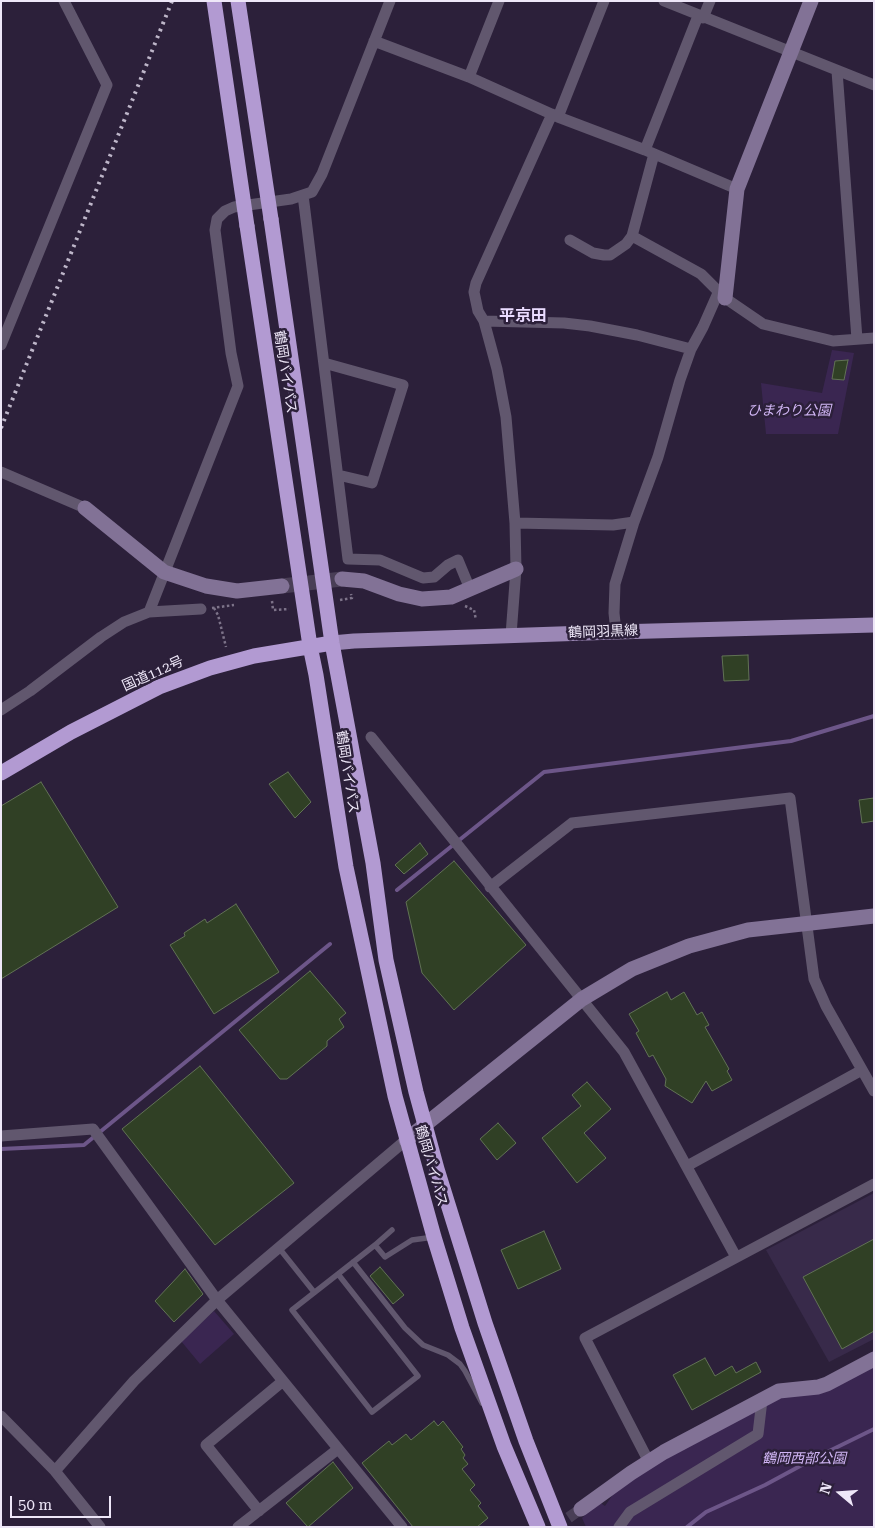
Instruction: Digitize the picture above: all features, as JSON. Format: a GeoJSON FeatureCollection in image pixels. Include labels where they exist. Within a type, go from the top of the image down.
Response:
{"type":"FeatureCollection","features":[{"type":"Feature","properties":{"kind":"highway","name":"鶴岡バイパス"},"geometry":{"type":"LineString","coordinates":[[214,1],[310,646],[346,866],[406,1140],[462,1328],[504,1446],[538,1527]]}},
{"type":"Feature","properties":{"kind":"highway","name":"鶴岡バイパス"},"geometry":{"type":"LineString","coordinates":[[238,1],[332,643],[372,863],[386,960],[416,1092],[485,1323],[526,1441],[560,1527]]}},
{"type":"Feature","properties":{"kind":"highway","name":"国道112号"},"geometry":{"type":"LineString","coordinates":[[1,773],[71,732],[159,687],[210,668],[254,656],[332,643]]}},
{"type":"Feature","properties":{"kind":"main road","name":"鶴岡羽黒線"},"geometry":{"type":"LineString","coordinates":[[332,643],[874,624]]}},
{"type":"Feature","properties":{"kind":"street"},"geometry":{"type":"LineString","coordinates":[[1,345],[107,85],[64,1]]}},
{"type":"Feature","properties":{"kind":"street"},"geometry":{"type":"LineString","coordinates":[[149,612],[238,386],[231,353],[215,230],[217,219],[225,211],[234,208],[291,199],[312,192],[318,184],[390,1]]}},
{"type":"Feature","properties":{"kind":"street"},"geometry":{"type":"LineString","coordinates":[[469,77],[499,1]]}},
{"type":"Feature","properties":{"kind":"street"},"geometry":{"type":"LineString","coordinates":[[511,636],[516,569],[515,523],[506,417],[497,368],[484,321],[475,302],[474,292],[476,283],[555,115],[604,1]]}},
{"type":"Feature","properties":{"kind":"street"},"geometry":{"type":"LineString","coordinates":[[664,1],[874,85]]}},
{"type":"Feature","properties":{"kind":"street"},"geometry":{"type":"LineString","coordinates":[[570,240],[593,253],[610,255],[618,251],[632,236],[650,152],[701,17],[710,1]]}},
{"type":"Feature","properties":{"kind":"street"},"geometry":{"type":"LineString","coordinates":[[616,632],[615,584],[634,522],[658,457],[691,349],[721,295],[737,188],[811,1]]}},
{"type":"Feature","properties":{"kind":"street"},"geometry":{"type":"LineString","coordinates":[[374,42],[469,77],[555,115],[737,188]]}},
{"type":"Feature","properties":{"kind":"street"},"geometry":{"type":"LineString","coordinates":[[837,70],[856,339]]}},
{"type":"Feature","properties":{"kind":"street"},"geometry":{"type":"LineString","coordinates":[[304,195],[348,559],[380,560],[424,578],[434,577],[448,565],[458,560],[470,588]]}},
{"type":"Feature","properties":{"kind":"street"},"geometry":{"type":"LineString","coordinates":[[632,236],[702,274],[721,295],[763,324],[833,341],[874,338]]}},
{"type":"Feature","properties":{"kind":"street"},"geometry":{"type":"LineString","coordinates":[[484,321],[590,326],[637,335],[691,349]]}},
{"type":"Feature","properties":{"kind":"street"},"geometry":{"type":"LineString","coordinates":[[324,363],[403,386],[372,483],[338,475]]}},
{"type":"Feature","properties":{"kind":"street"},"geometry":{"type":"LineString","coordinates":[[1,472],[85,508],[164,572],[206,586],[237,591],[282,586]]}},
{"type":"Feature","properties":{"kind":"street"},"geometry":{"type":"LineString","coordinates":[[515,523],[613,525],[634,522]]}},
{"type":"Feature","properties":{"kind":"street"},"geometry":{"type":"LineString","coordinates":[[346,585],[364,581],[399,594],[422,599],[451,597],[516,569]]}},
{"type":"Feature","properties":{"kind":"street"},"geometry":{"type":"LineString","coordinates":[[1,710],[30,691],[101,636],[124,622],[149,612],[201,609]]}},
{"type":"Feature","properties":{"kind":"street"},"geometry":{"type":"LineString","coordinates":[[371,737],[624,1052],[736,1257]]}},
{"type":"Feature","properties":{"kind":"street"},"geometry":{"type":"LineString","coordinates":[[490,887],[572,824],[790,798],[812,969],[817,988],[874,1091]]}},
{"type":"Feature","properties":{"kind":"street"},"geometry":{"type":"LineString","coordinates":[[55,1471],[134,1381],[217,1300],[406,1140],[582,999],[632,969],[689,946],[748,930],[874,916]]}},
{"type":"Feature","properties":{"kind":"street"},"geometry":{"type":"LineString","coordinates":[[687,1166],[862,1070]]}},
{"type":"Feature","properties":{"kind":"street"},"geometry":{"type":"LineString","coordinates":[[1,1136],[93,1129],[217,1300],[402,1527]]}},
{"type":"Feature","properties":{"kind":"street"},"geometry":{"type":"LineString","coordinates":[[649,1462],[585,1338],[874,1184]]}},
{"type":"Feature","properties":{"kind":"street"},"geometry":{"type":"LineString","coordinates":[[581,1509],[649,1462],[779,1391],[827,1384],[874,1359]]}},
{"type":"Feature","properties":{"kind":"street"},"geometry":{"type":"LineString","coordinates":[[259,1510],[206,1445],[283,1382]]}},
{"type":"Feature","properties":{"kind":"street"},"geometry":{"type":"LineString","coordinates":[[619,1527],[630,1512],[758,1434],[762,1400]]}},
{"type":"Feature","properties":{"kind":"street"},"geometry":{"type":"LineString","coordinates":[[1,1416],[55,1471],[100,1527]]}},
{"type":"Feature","properties":{"kind":"street"},"geometry":{"type":"LineString","coordinates":[[238,1527],[338,1449]]}},
{"type":"Feature","properties":{"kind":"lane"},"geometry":{"type":"LineString","coordinates":[[338,1274],[418,1376],[372,1412],[292,1310],[392,1230]]}},
{"type":"Feature","properties":{"kind":"lane"},"geometry":{"type":"LineString","coordinates":[[375,1245],[385,1257],[412,1240],[434,1236]]}},
{"type":"Feature","properties":{"kind":"lane"},"geometry":{"type":"LineString","coordinates":[[279,1248],[314,1292]]}},
{"type":"Feature","properties":{"kind":"lane"},"geometry":{"type":"LineString","coordinates":[[353,1262],[405,1328],[422,1345],[448,1355],[460,1364],[504,1446]]}},
{"type":"Feature","properties":{"kind":"path"},"geometry":{"type":"LineString","coordinates":[[340,600],[352,598],[346,585]]}},
{"type":"Feature","properties":{"kind":"path"},"geometry":{"type":"LineString","coordinates":[[271,600],[273,610],[289,609]]}},
{"type":"Feature","properties":{"kind":"path"},"geometry":{"type":"LineString","coordinates":[[214,608],[218,615],[226,647]]}},
{"type":"Feature","properties":{"kind":"shaded area"},"geometry":{"type":"Polygon","coordinates":[[[874,1193],[874,1339],[829,1362],[766,1250],[874,1193]]]}},
{"type":"Feature","properties":{"kind":"green space","name":"ひまわり公園"},"geometry":{"type":"Polygon","coordinates":[[[832,350],[854,353],[838,434],[766,434],[761,383],[822,393],[832,350]]]}},
{"type":"Feature","properties":{"kind":"green space"},"geometry":{"type":"Polygon","coordinates":[[[214,1311],[234,1334],[200,1364],[181,1341],[214,1311]]]}},
{"type":"Feature","properties":{"kind":"green space","name":"鶴岡西部公園"},"geometry":{"type":"Polygon","coordinates":[[[874,1366],[874,1527],[586,1527],[582,1518],[599,1502],[605,1506],[616,1490],[668,1456],[772,1398],[874,1366]]]}},
{"type":"Feature","properties":{"kind":"building"},"geometry":{"type":"Polygon","coordinates":[[[848,360],[844,380],[832,379],[835,361],[848,360]]]}},
{"type":"Feature","properties":{"kind":"building"},"geometry":{"type":"Polygon","coordinates":[[[748,655],[749,680],[724,681],[722,656],[748,655]]]}},
{"type":"Feature","properties":{"kind":"building"},"geometry":{"type":"Polygon","coordinates":[[[288,772],[311,802],[295,818],[269,784],[288,772]]]}},
{"type":"Feature","properties":{"kind":"building"},"geometry":{"type":"Polygon","coordinates":[[[41,782],[118,907],[1,979],[1,806],[41,782]]]}},
{"type":"Feature","properties":{"kind":"building"},"geometry":{"type":"Polygon","coordinates":[[[874,798],[874,821],[862,823],[859,800],[874,798]]]}},
{"type":"Feature","properties":{"kind":"building"},"geometry":{"type":"Polygon","coordinates":[[[420,843],[428,854],[404,874],[395,865],[420,843]]]}},
{"type":"Feature","properties":{"kind":"building"},"geometry":{"type":"Polygon","coordinates":[[[454,861],[526,945],[454,1010],[422,973],[406,902],[454,861]]]}},
{"type":"Feature","properties":{"kind":"building"},"geometry":{"type":"Polygon","coordinates":[[[236,904],[279,972],[214,1014],[170,945],[185,936],[184,933],[205,919],[207,923],[236,904]]]}},
{"type":"Feature","properties":{"kind":"building"},"geometry":{"type":"Polygon","coordinates":[[[310,971],[346,1013],[339,1019],[344,1027],[327,1041],[327,1046],[287,1079],[280,1079],[239,1030],[310,971]]]}},
{"type":"Feature","properties":{"kind":"building"},"geometry":{"type":"Polygon","coordinates":[[[667,992],[671,1000],[684,992],[697,1015],[702,1012],[709,1025],[705,1027],[729,1069],[727,1071],[732,1080],[712,1091],[706,1081],[692,1103],[665,1086],[666,1079],[653,1055],[649,1057],[636,1033],[639,1031],[629,1014],[667,992]]]}},
{"type":"Feature","properties":{"kind":"building"},"geometry":{"type":"Polygon","coordinates":[[[200,1066],[294,1183],[215,1245],[122,1129],[200,1066]]]}},
{"type":"Feature","properties":{"kind":"building"},"geometry":{"type":"Polygon","coordinates":[[[587,1082],[611,1109],[584,1133],[606,1158],[577,1183],[542,1138],[581,1106],[572,1095],[587,1082]]]}},
{"type":"Feature","properties":{"kind":"building"},"geometry":{"type":"Polygon","coordinates":[[[498,1123],[516,1143],[497,1160],[480,1139],[498,1123]]]}},
{"type":"Feature","properties":{"kind":"building"},"geometry":{"type":"Polygon","coordinates":[[[544,1231],[561,1269],[518,1289],[501,1250],[544,1231]]]}},
{"type":"Feature","properties":{"kind":"building"},"geometry":{"type":"Polygon","coordinates":[[[874,1239],[874,1331],[842,1349],[803,1277],[874,1239]]]}},
{"type":"Feature","properties":{"kind":"building"},"geometry":{"type":"Polygon","coordinates":[[[380,1267],[404,1295],[393,1304],[370,1276],[380,1267]]]}},
{"type":"Feature","properties":{"kind":"building"},"geometry":{"type":"Polygon","coordinates":[[[185,1269],[203,1294],[174,1322],[155,1301],[185,1269]]]}},
{"type":"Feature","properties":{"kind":"building"},"geometry":{"type":"Polygon","coordinates":[[[705,1358],[715,1376],[732,1366],[736,1373],[756,1362],[761,1372],[692,1410],[673,1375],[705,1358]]]}},
{"type":"Feature","properties":{"kind":"building"},"geometry":{"type":"Polygon","coordinates":[[[434,1421],[438,1426],[443,1421],[463,1447],[461,1449],[465,1455],[463,1458],[468,1464],[462,1469],[475,1485],[470,1490],[481,1503],[478,1506],[488,1518],[477,1527],[413,1527],[362,1463],[389,1441],[392,1445],[406,1434],[411,1440],[434,1421]]]}},
{"type":"Feature","properties":{"kind":"building"},"geometry":{"type":"Polygon","coordinates":[[[333,1462],[353,1488],[308,1527],[286,1503],[333,1462]]]}},
{"type":"Feature","properties":{"kind":"waterway"},"geometry":{"type":"LineString","coordinates":[[397,890],[544,772],[791,741],[874,716]]}},
{"type":"Feature","properties":{"kind":"waterway"},"geometry":{"type":"LineString","coordinates":[[1,1149],[84,1145],[330,944]]}},
{"type":"Feature","properties":{"kind":"waterway"},"geometry":{"type":"LineString","coordinates":[[687,1527],[706,1512],[765,1485],[874,1429]]}},
{"type":"Feature","properties":{"kind":"tunnel"},"geometry":{"type":"LineString","coordinates":[[282,586],[342,579]]}},
{"type":"Feature","properties":{"kind":"tunnel"},"geometry":{"type":"LineString","coordinates":[[555,1527],[581,1509]]}},
{"type":"Feature","properties":{"kind":"railway"},"geometry":{"type":"LineString","coordinates":[[1,428],[172,1]]}},
{"type":"Feature","properties":{"kind":"district","name":"平京田"},"geometry":{"type":"Point","coordinates":[523,316]}}]}
